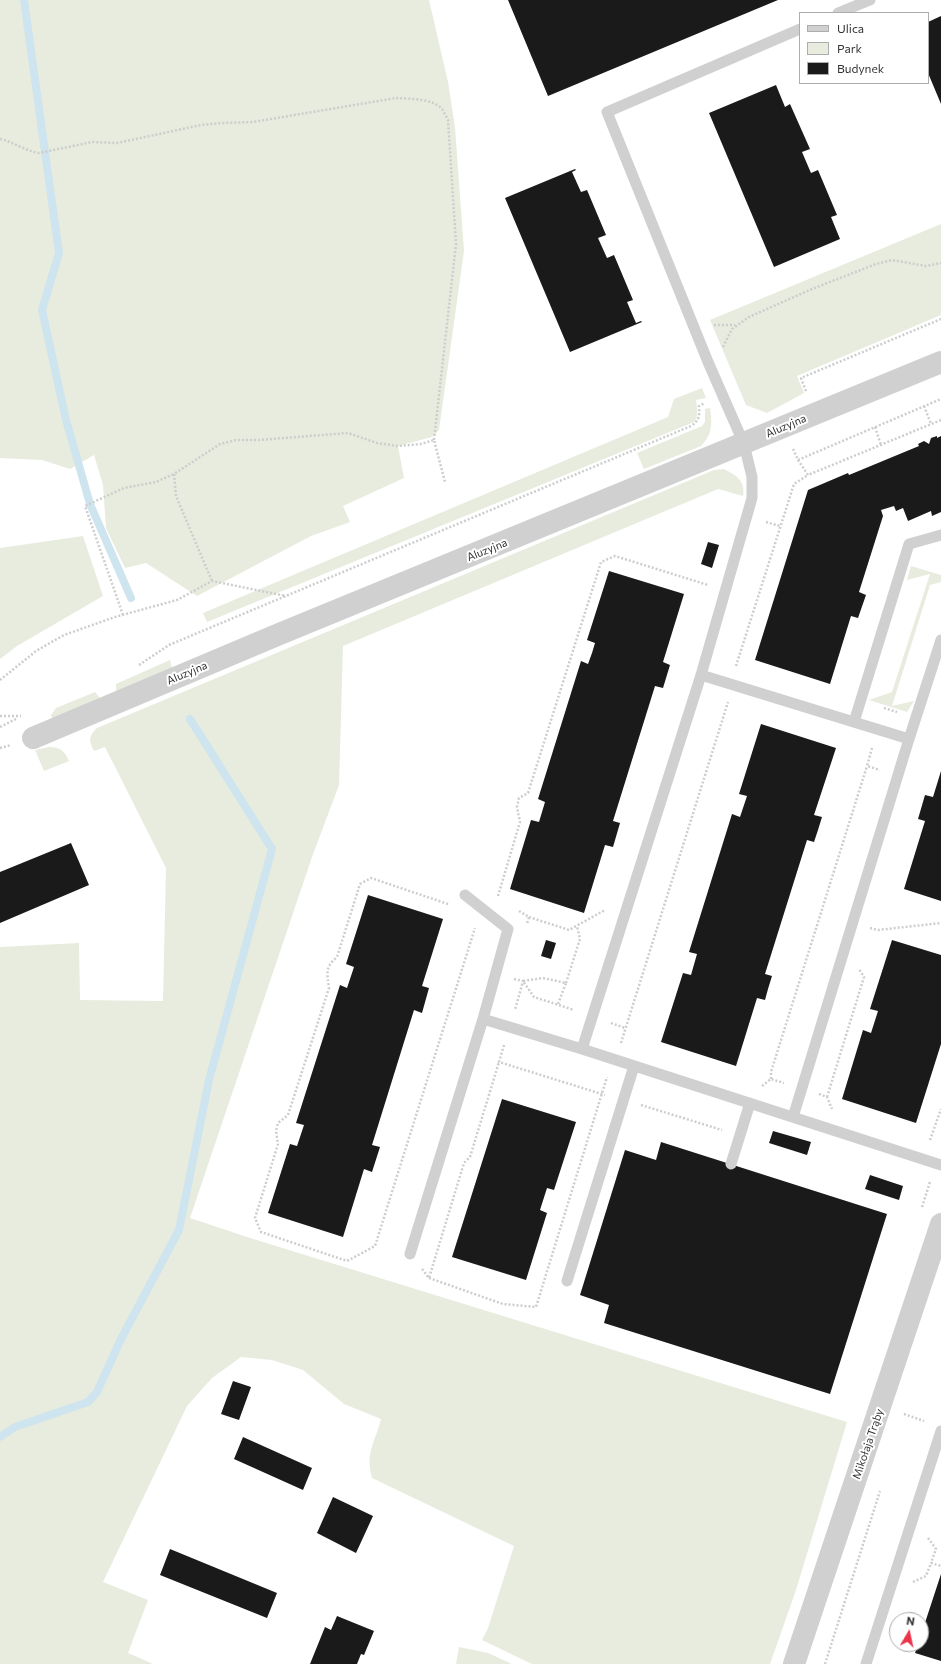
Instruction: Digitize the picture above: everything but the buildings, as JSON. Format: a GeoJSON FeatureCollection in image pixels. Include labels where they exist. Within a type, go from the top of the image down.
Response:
{"type":"FeatureCollection","features":[{"type":"Feature","properties":{"kind":"street","name":"Aluzyjna"},"geometry":{"type":"LineString","coordinates":[[32,738],[277,634],[744,444],[941,362]]}},
{"type":"Feature","properties":{"kind":"street","name":"Mikołaja Trąby"},"geometry":{"type":"LineString","coordinates":[[794,1664],[941,1224]]}},
{"type":"Feature","properties":{"kind":"lane"},"geometry":{"type":"LineString","coordinates":[[840,12],[870,0]]}},
{"type":"Feature","properties":{"kind":"lane"},"geometry":{"type":"LineString","coordinates":[[582,1049],[701,675],[752,498],[752,477],[744,444],[708,362],[607,112],[799,29]]}},
{"type":"Feature","properties":{"kind":"lane"},"geometry":{"type":"LineString","coordinates":[[854,722],[909,544],[941,535]]}},
{"type":"Feature","properties":{"kind":"lane"},"geometry":{"type":"LineString","coordinates":[[793,1117],[909,739],[941,640]]}},
{"type":"Feature","properties":{"kind":"lane"},"geometry":{"type":"LineString","coordinates":[[701,675],[909,739]]}},
{"type":"Feature","properties":{"kind":"lane"},"geometry":{"type":"LineString","coordinates":[[410,1254],[483,1019],[508,928],[465,895]]}},
{"type":"Feature","properties":{"kind":"lane"},"geometry":{"type":"LineString","coordinates":[[483,1019],[582,1049],[941,1165]]}},
{"type":"Feature","properties":{"kind":"lane"},"geometry":{"type":"LineString","coordinates":[[567,1281],[634,1066]]}},
{"type":"Feature","properties":{"kind":"lane"},"geometry":{"type":"LineString","coordinates":[[731,1164],[750,1103]]}},
{"type":"Feature","properties":{"kind":"lane"},"geometry":{"type":"LineString","coordinates":[[866,1664],[941,1432]]}},
{"type":"Feature","properties":{"kind":"path"},"geometry":{"type":"LineString","coordinates":[[0,139],[6,140],[31,152],[39,153],[92,142],[117,143],[201,125],[253,122],[396,98],[416,99],[430,102],[441,108],[448,120],[456,244],[434,440],[445,482]]}},
{"type":"Feature","properties":{"kind":"path"},"geometry":{"type":"LineString","coordinates":[[708,323],[728,326],[738,323],[791,298],[876,264],[892,260],[926,266],[941,263]]}},
{"type":"Feature","properties":{"kind":"path"},"geometry":{"type":"LineString","coordinates":[[809,397],[801,378],[941,319]]}},
{"type":"Feature","properties":{"kind":"path"},"geometry":{"type":"LineString","coordinates":[[720,353],[729,333],[738,323]]}},
{"type":"Feature","properties":{"kind":"path"},"geometry":{"type":"LineString","coordinates":[[798,460],[941,399]]}},
{"type":"Feature","properties":{"kind":"path"},"geometry":{"type":"LineString","coordinates":[[138,666],[168,646],[691,426],[697,422],[700,414],[699,406],[711,400]]}},
{"type":"Feature","properties":{"kind":"path"},"geometry":{"type":"LineString","coordinates":[[924,406],[931,424]]}},
{"type":"Feature","properties":{"kind":"path"},"geometry":{"type":"LineString","coordinates":[[628,1047],[620,1044],[733,685],[736,664],[794,484],[808,475],[941,420]]}},
{"type":"Feature","properties":{"kind":"path"},"geometry":{"type":"LineString","coordinates":[[875,428],[881,445]]}},
{"type":"Feature","properties":{"kind":"path"},"geometry":{"type":"LineString","coordinates":[[123,615],[85,506],[124,488],[156,482],[174,474],[220,444],[236,440],[259,440],[348,432],[377,443],[398,446],[421,444],[434,440]]}},
{"type":"Feature","properties":{"kind":"path"},"geometry":{"type":"LineString","coordinates":[[792,447],[798,460],[808,475]]}},
{"type":"Feature","properties":{"kind":"path"},"geometry":{"type":"LineString","coordinates":[[174,474],[176,496],[212,581]]}},
{"type":"Feature","properties":{"kind":"path"},"geometry":{"type":"LineString","coordinates":[[744,524],[762,520],[780,526]]}},
{"type":"Feature","properties":{"kind":"path"},"geometry":{"type":"LineString","coordinates":[[452,906],[371,878],[360,884],[337,957],[330,963],[327,974],[329,988],[288,1115],[278,1123],[276,1131],[278,1144],[255,1218],[261,1232],[347,1261],[375,1246],[482,908],[498,897],[520,822],[517,807],[519,798],[528,793],[601,562],[615,556],[710,586],[712,579]]}},
{"type":"Feature","properties":{"kind":"path"},"geometry":{"type":"LineString","coordinates":[[0,680],[36,651],[64,635],[123,615],[177,600],[212,581],[286,596]]}},
{"type":"Feature","properties":{"kind":"path"},"geometry":{"type":"LineString","coordinates":[[0,727],[28,713]]}},
{"type":"Feature","properties":{"kind":"path"},"geometry":{"type":"LineString","coordinates":[[0,716],[21,716]]}},
{"type":"Feature","properties":{"kind":"path"},"geometry":{"type":"LineString","coordinates":[[771,1079],[771,1072],[858,790],[867,766]]}},
{"type":"Feature","properties":{"kind":"path"},"geometry":{"type":"LineString","coordinates":[[517,909],[529,917],[569,930],[609,907]]}},
{"type":"Feature","properties":{"kind":"path"},"geometry":{"type":"LineString","coordinates":[[527,925],[529,917]]}},
{"type":"Feature","properties":{"kind":"path"},"geometry":{"type":"LineString","coordinates":[[865,928],[878,930],[941,924]]}},
{"type":"Feature","properties":{"kind":"path"},"geometry":{"type":"LineString","coordinates":[[558,1004],[580,939],[577,926]]}},
{"type":"Feature","properties":{"kind":"path"},"geometry":{"type":"LineString","coordinates":[[509,977],[523,982],[544,978],[566,983]]}},
{"type":"Feature","properties":{"kind":"path"},"geometry":{"type":"LineString","coordinates":[[523,982],[534,997],[626,1028]]}},
{"type":"Feature","properties":{"kind":"path"},"geometry":{"type":"LineString","coordinates":[[429,1278],[464,1163],[470,1157],[523,982]]}},
{"type":"Feature","properties":{"kind":"path"},"geometry":{"type":"LineString","coordinates":[[410,1254],[429,1278],[502,1304],[536,1307],[612,1059]]}},
{"type":"Feature","properties":{"kind":"path"},"geometry":{"type":"LineString","coordinates":[[499,1062],[740,1135]]}},
{"type":"Feature","properties":{"kind":"path"},"geometry":{"type":"LineString","coordinates":[[771,1079],[826,1097],[834,1114]]}},
{"type":"Feature","properties":{"kind":"path"},"geometry":{"type":"LineString","coordinates":[[757,1089],[771,1079]]}},
{"type":"Feature","properties":{"kind":"path"},"geometry":{"type":"LineString","coordinates":[[930,1140],[941,1110]]}},
{"type":"Feature","properties":{"kind":"path"},"geometry":{"type":"LineString","coordinates":[[926,1140],[934,1141]]}},
{"type":"Feature","properties":{"kind":"path"},"geometry":{"type":"LineString","coordinates":[[904,1414],[926,1421]]}},
{"type":"Feature","properties":{"kind":"path"},"geometry":{"type":"LineString","coordinates":[[907,1585],[926,1576],[936,1549],[924,1532]]}},
{"type":"Feature","properties":{"kind":"path"},"geometry":{"type":"LineString","coordinates":[[931,1563],[941,1566]]}},
{"type":"Feature","properties":{"kind":"green space"},"geometry":{"type":"Polygon","coordinates":[[[0,0],[429,0],[448,82],[455,127],[464,251],[439,430],[432,437],[398,446],[404,478],[343,506],[350,522],[311,536],[197,596],[146,563],[125,568],[106,528],[103,485],[94,455],[70,469],[42,460],[0,458],[0,0]]]}},
{"type":"Feature","properties":{"kind":"green space"},"geometry":{"type":"Polygon","coordinates":[[[941,224],[941,315],[797,376],[804,393],[767,413],[746,405],[710,320],[941,224]]]}},
{"type":"Feature","properties":{"kind":"green space"},"geometry":{"type":"Polygon","coordinates":[[[702,388],[706,398],[696,400],[697,415],[694,422],[207,622],[203,613],[668,417],[674,399],[702,388]]]}},
{"type":"Feature","properties":{"kind":"green space"},"geometry":{"type":"Polygon","coordinates":[[[710,408],[710,433],[701,446],[644,469],[637,453],[702,426],[705,422],[705,409],[710,408]]]}},
{"type":"Feature","properties":{"kind":"green space"},"geometry":{"type":"Polygon","coordinates":[[[724,469],[739,479],[743,486],[743,496],[718,489],[343,646],[339,785],[312,857],[190,1218],[250,1238],[847,1422],[796,1590],[770,1664],[532,1664],[482,1640],[488,1628],[514,1546],[372,1478],[370,1469],[370,1454],[381,1419],[344,1404],[303,1370],[272,1360],[241,1357],[212,1378],[187,1406],[103,1582],[148,1600],[128,1653],[153,1664],[0,1664],[0,947],[79,943],[80,1000],[163,1001],[166,868],[105,747],[94,751],[90,742],[92,734],[97,728],[714,470],[724,469]]]}},
{"type":"Feature","properties":{"kind":"green space"},"geometry":{"type":"Polygon","coordinates":[[[83,536],[103,596],[17,646],[0,659],[0,548],[83,536]]]}},
{"type":"Feature","properties":{"kind":"green space"},"geometry":{"type":"Polygon","coordinates":[[[911,566],[941,575],[941,582],[930,585],[892,706],[914,701],[907,712],[869,700],[892,692],[930,574],[907,580],[911,566]]]}},
{"type":"Feature","properties":{"kind":"green space"},"geometry":{"type":"Polygon","coordinates":[[[170,660],[172,668],[116,693],[116,684],[170,660]]]}},
{"type":"Feature","properties":{"kind":"green space"},"geometry":{"type":"Polygon","coordinates":[[[95,692],[101,699],[53,721],[51,715],[56,708],[95,692]]]}},
{"type":"Feature","properties":{"kind":"green space"},"geometry":{"type":"Polygon","coordinates":[[[49,747],[62,750],[69,761],[44,771],[35,750],[49,747]]]}},
{"type":"Feature","properties":{"kind":"green space"},"geometry":{"type":"Polygon","coordinates":[[[459,1647],[488,1653],[512,1664],[456,1664],[459,1647]]]}},
{"type":"Feature","properties":{"kind":"waterway"},"geometry":{"type":"LineString","coordinates":[[24,0],[59,253],[42,310],[66,420],[90,504],[131,598]]}},
{"type":"Feature","properties":{"kind":"waterway"},"geometry":{"type":"LineString","coordinates":[[0,1437],[15,1427],[88,1402],[97,1392],[121,1339],[179,1230],[209,1080],[272,849],[190,719]]}}]}
